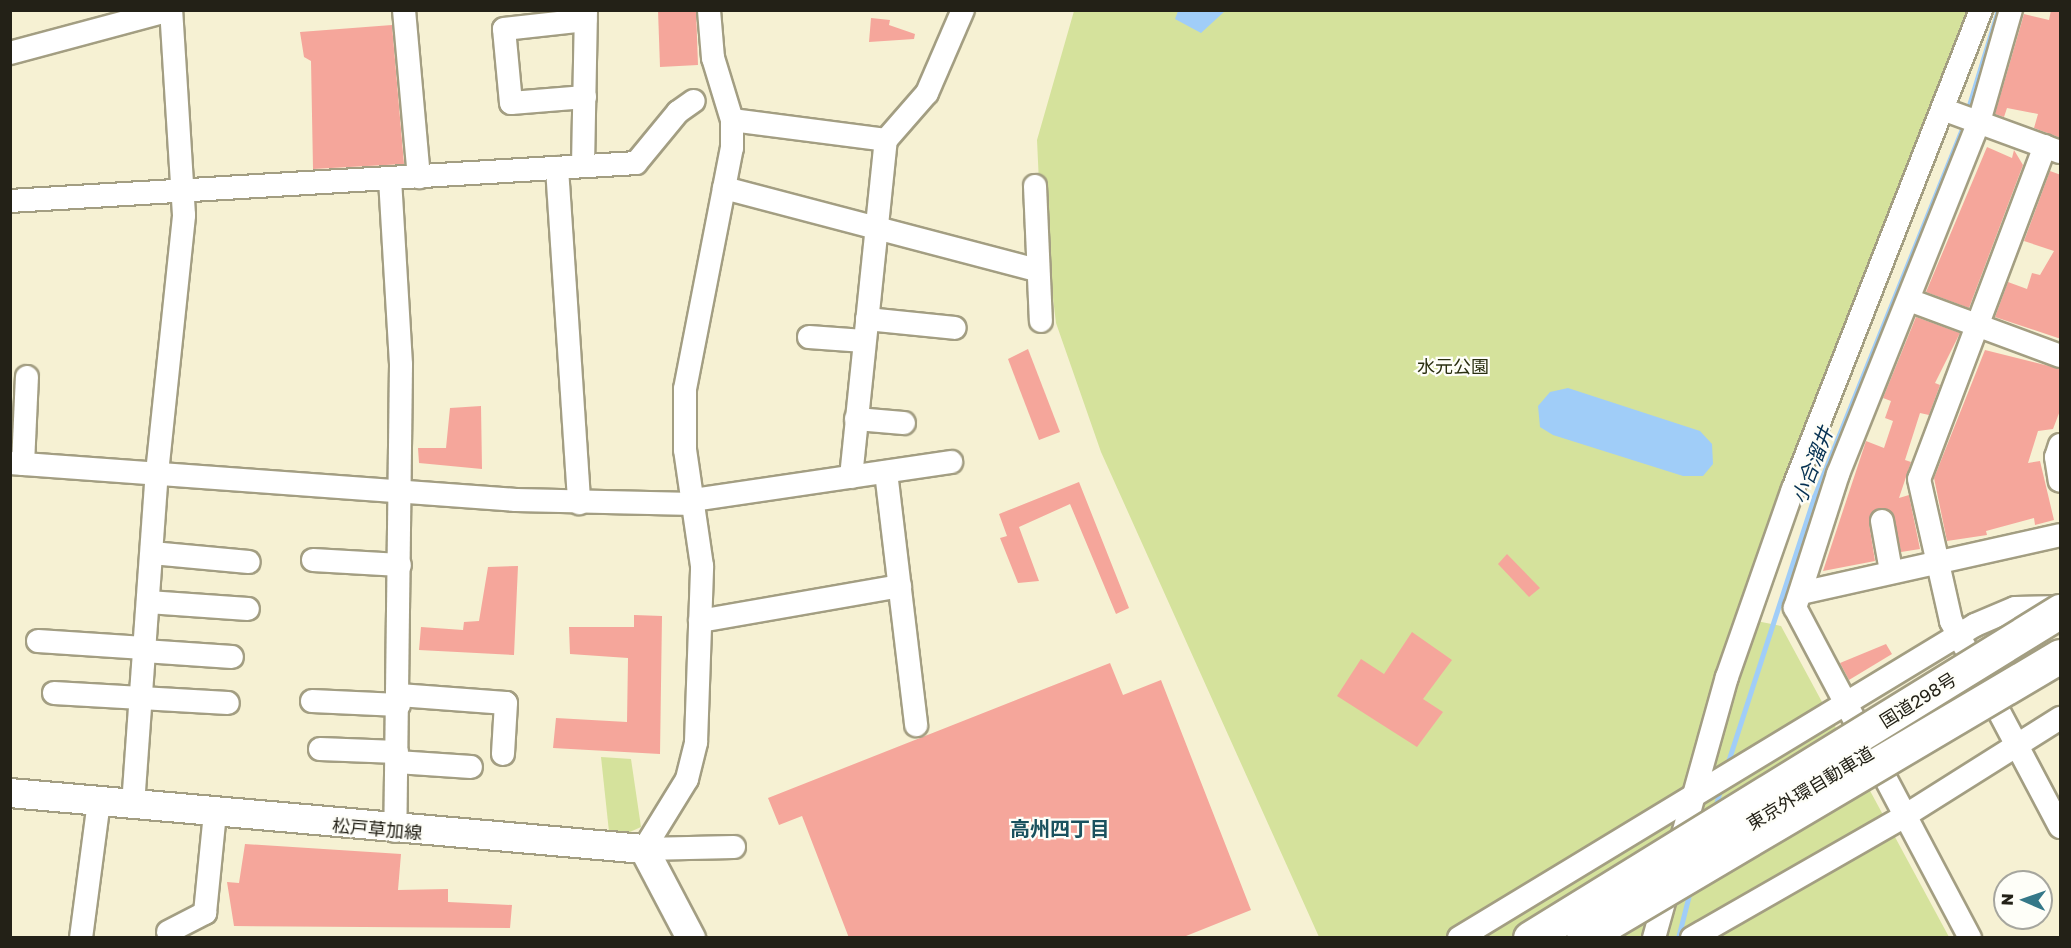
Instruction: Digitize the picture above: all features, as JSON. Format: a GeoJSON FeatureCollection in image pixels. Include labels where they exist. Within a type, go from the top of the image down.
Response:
{"type":"FeatureCollection","features":[{"type":"Feature","properties":{"kind":"highway","name":"国道298号"},"geometry":{"type":"LineString","coordinates":[[1530,938],[2061,609]]}},
{"type":"Feature","properties":{"kind":"highway","name":"東京外環自動車道"},"geometry":{"type":"LineString","coordinates":[[1559,938],[2061,636]]}},
{"type":"Feature","properties":{"kind":"highway","name":"東京外環自動車道"},"geometry":{"type":"LineString","coordinates":[[1583,938],[2061,656]]}},
{"type":"Feature","properties":{"kind":"highway"},"geometry":{"type":"LineString","coordinates":[[1623,938],[2061,682]]}},
{"type":"Feature","properties":{"kind":"main road","name":"松戸草加線"},"geometry":{"type":"LineString","coordinates":[[10,793],[395,831],[644,849]]}},
{"type":"Feature","properties":{"kind":"main road"},"geometry":{"type":"LineString","coordinates":[[644,849],[691,938]]}},
{"type":"Feature","properties":{"kind":"street"},"geometry":{"type":"LineString","coordinates":[[10,52],[170,10],[185,189],[157,473],[133,805]]}},
{"type":"Feature","properties":{"kind":"street"},"geometry":{"type":"LineString","coordinates":[[404,10],[419,177]]}},
{"type":"Feature","properties":{"kind":"street"},"geometry":{"type":"LineString","coordinates":[[644,849],[693,762],[702,566],[684,435],[685,389],[724,188],[732,120],[713,58],[709,10]]}},
{"type":"Feature","properties":{"kind":"street"},"geometry":{"type":"LineString","coordinates":[[851,477],[886,140],[927,93],[963,10]]}},
{"type":"Feature","properties":{"kind":"street"},"geometry":{"type":"LineString","coordinates":[[1654,938],[1701,795],[1737,652],[1762,588],[1793,489],[1945,110],[1981,10]]}},
{"type":"Feature","properties":{"kind":"street"},"geometry":{"type":"LineString","coordinates":[[1970,938],[1844,706],[1798,601],[1838,474],[1978,122],[2010,10]]}},
{"type":"Feature","properties":{"kind":"street"},"geometry":{"type":"LineString","coordinates":[[583,166],[585,97],[586,15],[504,28],[512,102],[585,97]]}},
{"type":"Feature","properties":{"kind":"street"},"geometry":{"type":"LineString","coordinates":[[10,201],[636,163],[678,112],[694,101]]}},
{"type":"Feature","properties":{"kind":"street"},"geometry":{"type":"LineString","coordinates":[[1945,110],[2053,149],[1978,325],[1919,479],[1937,561],[1958,635],[2061,827]]}},
{"type":"Feature","properties":{"kind":"street"},"geometry":{"type":"LineString","coordinates":[[732,120],[886,140]]}},
{"type":"Feature","properties":{"kind":"street"},"geometry":{"type":"LineString","coordinates":[[556,168],[579,503]]}},
{"type":"Feature","properties":{"kind":"street"},"geometry":{"type":"LineString","coordinates":[[390,179],[401,492],[395,831]]}},
{"type":"Feature","properties":{"kind":"street"},"geometry":{"type":"LineString","coordinates":[[1035,186],[1036,270],[1041,321]]}},
{"type":"Feature","properties":{"kind":"street"},"geometry":{"type":"LineString","coordinates":[[724,188],[1036,270]]}},
{"type":"Feature","properties":{"kind":"street"},"geometry":{"type":"LineString","coordinates":[[1909,300],[2061,356]]}},
{"type":"Feature","properties":{"kind":"street"},"geometry":{"type":"LineString","coordinates":[[809,337],[866,330],[955,328]]}},
{"type":"Feature","properties":{"kind":"street"},"geometry":{"type":"LineString","coordinates":[[27,377],[17,464],[579,503],[694,502],[951,462]]}},
{"type":"Feature","properties":{"kind":"street"},"geometry":{"type":"LineString","coordinates":[[856,419],[904,423]]}},
{"type":"Feature","properties":{"kind":"street"},"geometry":{"type":"LineString","coordinates":[[2061,445],[2056,457],[2061,481]]}},
{"type":"Feature","properties":{"kind":"street"},"geometry":{"type":"LineString","coordinates":[[886,472],[916,725]]}},
{"type":"Feature","properties":{"kind":"street"},"geometry":{"type":"LineString","coordinates":[[1882,521],[1891,571]]}},
{"type":"Feature","properties":{"kind":"street"},"geometry":{"type":"LineString","coordinates":[[1762,588],[1798,601],[1891,571],[2061,536]]}},
{"type":"Feature","properties":{"kind":"street"},"geometry":{"type":"LineString","coordinates":[[152,553],[249,562]]}},
{"type":"Feature","properties":{"kind":"street"},"geometry":{"type":"LineString","coordinates":[[314,560],[400,565]]}},
{"type":"Feature","properties":{"kind":"street"},"geometry":{"type":"LineString","coordinates":[[700,621],[900,586]]}},
{"type":"Feature","properties":{"kind":"street"},"geometry":{"type":"LineString","coordinates":[[148,602],[248,609]]}},
{"type":"Feature","properties":{"kind":"street"},"geometry":{"type":"LineString","coordinates":[[1459,938],[1734,775],[1958,635],[2015,608],[2061,609]]}},
{"type":"Feature","properties":{"kind":"street"},"geometry":{"type":"LineString","coordinates":[[38,641],[232,657]]}},
{"type":"Feature","properties":{"kind":"street"},"geometry":{"type":"LineString","coordinates":[[54,693],[228,703]]}},
{"type":"Feature","properties":{"kind":"street"},"geometry":{"type":"LineString","coordinates":[[312,701],[399,700],[506,703],[503,754]]}},
{"type":"Feature","properties":{"kind":"street"},"geometry":{"type":"LineString","coordinates":[[1693,937],[1903,817],[2061,718]]}},
{"type":"Feature","properties":{"kind":"street"},"geometry":{"type":"LineString","coordinates":[[320,748],[471,767]]}},
{"type":"Feature","properties":{"kind":"street"},"geometry":{"type":"LineString","coordinates":[[81,938],[99,801]]}},
{"type":"Feature","properties":{"kind":"street"},"geometry":{"type":"LineString","coordinates":[[168,932],[205,913],[216,813]]}},
{"type":"Feature","properties":{"kind":"street"},"geometry":{"type":"LineString","coordinates":[[644,849],[734,847]]}},
{"type":"Feature","properties":{"kind":"green space","name":"水元公園"},"geometry":{"type":"Polygon","coordinates":[[[1074,11],[1967,11],[1957,52],[1742,618],[1781,626],[1949,937],[1319,937],[1101,452],[1056,323],[1047,248],[1042,248],[1037,140],[1074,11]]]}},
{"type":"Feature","properties":{"kind":"green space"},"geometry":{"type":"Polygon","coordinates":[[[601,757],[631,759],[641,827],[610,841],[601,757]]]}},
{"type":"Feature","properties":{"kind":"water"},"geometry":{"type":"Polygon","coordinates":[[[1178,10],[1225,11],[1201,33],[1175,19],[1178,10]]]}},
{"type":"Feature","properties":{"kind":"water"},"geometry":{"type":"Polygon","coordinates":[[[1568,388],[1700,431],[1712,444],[1713,464],[1703,476],[1683,476],[1553,435],[1540,427],[1538,406],[1550,392],[1568,388]]]}},
{"type":"Feature","properties":{"kind":"building"},"geometry":{"type":"Polygon","coordinates":[[[658,10],[696,10],[698,65],[660,67],[658,10]]]}},
{"type":"Feature","properties":{"kind":"building"},"geometry":{"type":"Polygon","coordinates":[[[2051,10],[2061,10],[2061,138],[2034,128],[2038,114],[2007,108],[2004,117],[1995,114],[2024,14],[2049,20],[2051,10]]]}},
{"type":"Feature","properties":{"kind":"building"},"geometry":{"type":"Polygon","coordinates":[[[871,18],[890,20],[889,25],[915,34],[914,39],[869,42],[871,18]]]}},
{"type":"Feature","properties":{"kind":"building"},"geometry":{"type":"Polygon","coordinates":[[[392,25],[404,164],[313,169],[311,61],[304,57],[300,32],[392,25]]]}},
{"type":"Feature","properties":{"kind":"building"},"geometry":{"type":"Polygon","coordinates":[[[1987,147],[2012,158],[2014,150],[2023,165],[1969,308],[1926,292],[1987,147]]]}},
{"type":"Feature","properties":{"kind":"building"},"geometry":{"type":"Polygon","coordinates":[[[2050,171],[2061,175],[2061,339],[1995,317],[2008,282],[2027,289],[2032,273],[2040,275],[2054,251],[2024,241],[2050,171]]]}},
{"type":"Feature","properties":{"kind":"building"},"geometry":{"type":"Polygon","coordinates":[[[1916,317],[1960,333],[1935,383],[1940,385],[1929,415],[1920,413],[1905,460],[1911,462],[1899,498],[1909,495],[1920,549],[1901,552],[1893,513],[1879,508],[1869,523],[1875,561],[1823,571],[1866,441],[1884,448],[1893,421],[1885,418],[1891,401],[1883,398],[1916,317]]]}},
{"type":"Feature","properties":{"kind":"building"},"geometry":{"type":"Polygon","coordinates":[[[1028,349],[1060,432],[1039,440],[1008,359],[1028,349]]]}},
{"type":"Feature","properties":{"kind":"building"},"geometry":{"type":"Polygon","coordinates":[[[1985,350],[2061,369],[2061,408],[2053,429],[2038,431],[2028,463],[2040,461],[2054,520],[2035,525],[2034,518],[1986,531],[1987,535],[1947,541],[1934,478],[1985,350]]]}},
{"type":"Feature","properties":{"kind":"building"},"geometry":{"type":"Polygon","coordinates":[[[481,406],[482,469],[419,463],[418,448],[446,448],[450,408],[481,406]]]}},
{"type":"Feature","properties":{"kind":"building"},"geometry":{"type":"Polygon","coordinates":[[[1079,482],[1129,608],[1116,614],[1070,504],[1019,527],[1039,581],[1018,583],[1000,538],[1007,536],[999,514],[1079,482]]]}},
{"type":"Feature","properties":{"kind":"building"},"geometry":{"type":"Polygon","coordinates":[[[1507,554],[1540,588],[1529,597],[1498,564],[1507,554]]]}},
{"type":"Feature","properties":{"kind":"building"},"geometry":{"type":"Polygon","coordinates":[[[518,566],[514,655],[419,650],[421,627],[463,630],[464,622],[479,621],[488,567],[518,566]]]}},
{"type":"Feature","properties":{"kind":"building"},"geometry":{"type":"Polygon","coordinates":[[[634,615],[662,616],[660,754],[553,748],[556,718],[627,722],[628,658],[570,654],[569,627],[634,627],[634,615]]]}},
{"type":"Feature","properties":{"kind":"building"},"geometry":{"type":"Polygon","coordinates":[[[1412,632],[1452,660],[1423,699],[1443,712],[1417,747],[1337,696],[1361,659],[1384,674],[1412,632]]]}},
{"type":"Feature","properties":{"kind":"building"},"geometry":{"type":"Polygon","coordinates":[[[1886,644],[1892,654],[1849,680],[1840,663],[1886,644]]]}},
{"type":"Feature","properties":{"kind":"building"},"geometry":{"type":"Polygon","coordinates":[[[1110,663],[1123,695],[1161,680],[1251,910],[1181,938],[849,938],[802,816],[779,825],[768,798],[1110,663]]]}},
{"type":"Feature","properties":{"kind":"building"},"geometry":{"type":"Polygon","coordinates":[[[245,844],[401,854],[398,890],[448,889],[448,902],[512,905],[510,928],[234,926],[227,882],[239,883],[245,844]]]}},
{"type":"Feature","properties":{"kind":"waterway","name":"小合溜井"},"geometry":{"type":"LineString","coordinates":[[1967,112],[1998,10]]}},
{"type":"Feature","properties":{"kind":"waterway","name":"小合溜井"},"geometry":{"type":"LineString","coordinates":[[1726,768],[1814,497],[1964,123]]}},
{"type":"Feature","properties":{"kind":"waterway","name":"小合溜井"},"geometry":{"type":"LineString","coordinates":[[1715,808],[1720,790]]}},
{"type":"Feature","properties":{"kind":"waterway","name":"小合溜井"},"geometry":{"type":"LineString","coordinates":[[1678,938],[1690,891]]}},
{"type":"Feature","properties":{"kind":"district","name":"高州四丁目"},"geometry":{"type":"Point","coordinates":[1060,828]}}]}
